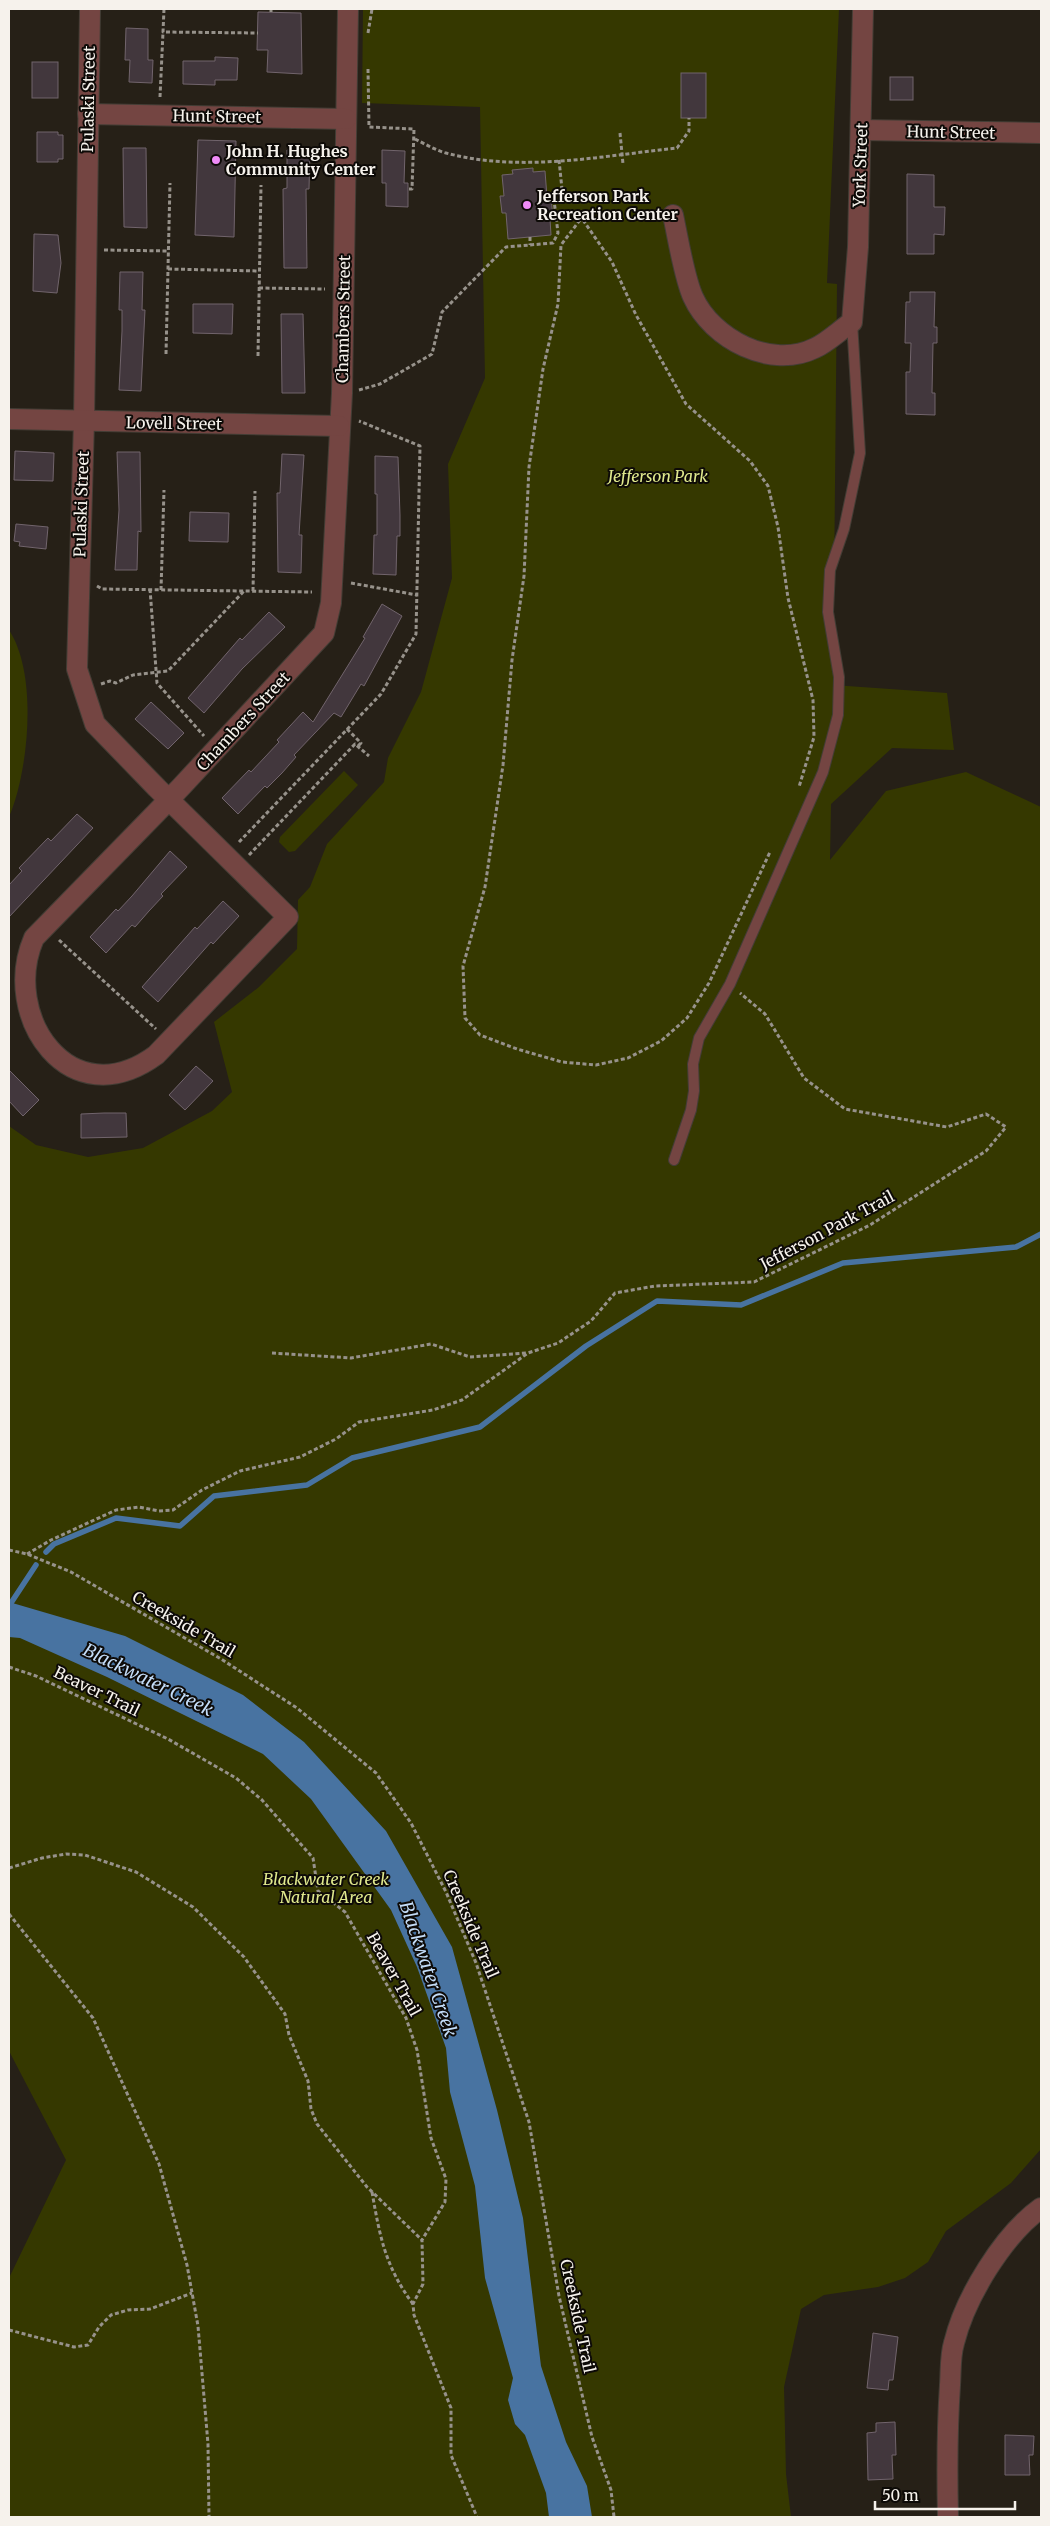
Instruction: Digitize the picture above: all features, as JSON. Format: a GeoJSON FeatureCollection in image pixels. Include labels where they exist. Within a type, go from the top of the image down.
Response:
{"type":"FeatureCollection","features":[{"type":"Feature","properties":{"kind":"street","name":"Pulaski Street"},"geometry":{"type":"LineString","coordinates":[[90,9],[84,421],[77,669],[95,724],[288,917]]}},
{"type":"Feature","properties":{"kind":"street","name":"Chambers Street"},"geometry":{"type":"LineString","coordinates":[[288,917],[156,1055],[144,1064],[114,1075],[91,1076],[68,1070],[42,1053],[24,1031],[15,1004],[16,975],[25,949],[169,800],[324,633],[331,603],[347,423],[346,118],[348,9]]}},
{"type":"Feature","properties":{"kind":"street","name":"York Street"},"geometry":{"type":"LineString","coordinates":[[852,322],[858,247],[863,9]]}},
{"type":"Feature","properties":{"kind":"street","name":"Hunt Street"},"geometry":{"type":"LineString","coordinates":[[88,114],[346,118]]}},
{"type":"Feature","properties":{"kind":"street","name":"Hunt Street"},"geometry":{"type":"LineString","coordinates":[[861,130],[1041,133]]}},
{"type":"Feature","properties":{"kind":"street"},"geometry":{"type":"LineString","coordinates":[[673,215],[693,297],[710,324],[737,342],[769,356],[794,355],[815,348],[852,322]]}},
{"type":"Feature","properties":{"kind":"street","name":"Lovell Street"},"geometry":{"type":"LineString","coordinates":[[9,419],[347,423]]}},
{"type":"Feature","properties":{"kind":"street"},"geometry":{"type":"LineString","coordinates":[[948,2517],[947,2436],[953,2344],[967,2307],[985,2273],[1008,2241],[1041,2208]]}},
{"type":"Feature","properties":{"kind":"lane"},"geometry":{"type":"LineString","coordinates":[[674,1160],[691,1110],[694,1091],[693,1064],[699,1038],[730,984],[823,772],[838,715],[839,677],[828,612],[830,570],[844,529],[860,453],[852,322]]}},
{"type":"Feature","properties":{"kind":"path"},"geometry":{"type":"LineString","coordinates":[[160,105],[164,9]]}},
{"type":"Feature","properties":{"kind":"path"},"geometry":{"type":"LineString","coordinates":[[368,34],[372,9]]}},
{"type":"Feature","properties":{"kind":"path"},"geometry":{"type":"LineString","coordinates":[[163,32],[258,33]]}},
{"type":"Feature","properties":{"kind":"path"},"geometry":{"type":"LineString","coordinates":[[367,62],[368,127],[414,129],[412,189],[409,189]]}},
{"type":"Feature","properties":{"kind":"path"},"geometry":{"type":"LineString","coordinates":[[415,140],[445,153],[526,164],[677,148],[689,131],[689,118]]}},
{"type":"Feature","properties":{"kind":"path"},"geometry":{"type":"LineString","coordinates":[[620,133],[623,164]]}},
{"type":"Feature","properties":{"kind":"path"},"geometry":{"type":"LineString","coordinates":[[559,160],[563,199]]}},
{"type":"Feature","properties":{"kind":"path"},"geometry":{"type":"LineString","coordinates":[[166,354],[170,183]]}},
{"type":"Feature","properties":{"kind":"path"},"geometry":{"type":"LineString","coordinates":[[258,356],[260,185]]}},
{"type":"Feature","properties":{"kind":"path"},"geometry":{"type":"LineString","coordinates":[[355,391],[380,384],[432,354],[442,312],[506,247],[553,243],[558,233],[554,200],[573,198],[581,193]]}},
{"type":"Feature","properties":{"kind":"path"},"geometry":{"type":"LineString","coordinates":[[774,846],[709,983],[687,1018],[661,1041],[628,1058],[596,1064],[562,1062],[517,1049],[480,1035],[465,1018],[464,966],[485,887],[503,765],[512,660],[524,576],[529,467],[543,369],[558,304],[560,245],[582,220],[612,262],[636,315],[686,404],[750,461],[768,486],[778,528],[788,598],[813,700],[814,737],[797,791]]}},
{"type":"Feature","properties":{"kind":"path"},"geometry":{"type":"LineString","coordinates":[[530,237],[530,245]]}},
{"type":"Feature","properties":{"kind":"path"},"geometry":{"type":"LineString","coordinates":[[99,250],[169,251]]}},
{"type":"Feature","properties":{"kind":"path"},"geometry":{"type":"LineString","coordinates":[[168,269],[259,271]]}},
{"type":"Feature","properties":{"kind":"path"},"geometry":{"type":"LineString","coordinates":[[259,288],[328,289]]}},
{"type":"Feature","properties":{"kind":"path"},"geometry":{"type":"LineString","coordinates":[[237,844],[381,694],[416,634],[420,446],[347,423]]}},
{"type":"Feature","properties":{"kind":"path"},"geometry":{"type":"LineString","coordinates":[[161,590],[164,490]]}},
{"type":"Feature","properties":{"kind":"path"},"geometry":{"type":"LineString","coordinates":[[253,591],[255,491]]}},
{"type":"Feature","properties":{"kind":"path"},"geometry":{"type":"LineString","coordinates":[[94,584],[102,589],[320,592]]}},
{"type":"Feature","properties":{"kind":"path"},"geometry":{"type":"LineString","coordinates":[[351,584],[417,596]]}},
{"type":"Feature","properties":{"kind":"path"},"geometry":{"type":"LineString","coordinates":[[150,589],[157,683],[207,740]]}},
{"type":"Feature","properties":{"kind":"path"},"geometry":{"type":"LineString","coordinates":[[97,690],[104,682],[116,683],[133,675],[168,671],[245,591]]}},
{"type":"Feature","properties":{"kind":"path"},"geometry":{"type":"LineString","coordinates":[[347,729],[360,743],[358,746]]}},
{"type":"Feature","properties":{"kind":"path"},"geometry":{"type":"LineString","coordinates":[[249,856],[355,744],[369,756]]}},
{"type":"Feature","properties":{"kind":"path"},"geometry":{"type":"LineString","coordinates":[[59,940],[159,1031]]}},
{"type":"Feature","properties":{"kind":"path","name":"Jefferson Park Trail"},"geometry":{"type":"LineString","coordinates":[[28,1554],[51,1540],[116,1510],[139,1507],[159,1511],[173,1510],[202,1490],[240,1471],[300,1457],[336,1439],[359,1422],[433,1410],[462,1400],[528,1354],[558,1342],[590,1321],[614,1293],[655,1286],[754,1282],[870,1225],[986,1151],[1006,1127],[986,1114],[947,1127],[845,1109],[804,1078],[766,1014],[748,999]]}},
{"type":"Feature","properties":{"kind":"path"},"geometry":{"type":"LineString","coordinates":[[272,1353],[351,1358],[431,1344],[470,1357],[528,1354]]}},
{"type":"Feature","properties":{"kind":"path","name":"Creekside Trail"},"geometry":{"type":"LineString","coordinates":[[9,1550],[28,1554],[71,1572],[221,1659],[297,1708],[376,1773],[411,1823],[446,1892],[476,1963],[530,2122],[559,2296],[592,2437],[611,2490],[614,2517]]}},
{"type":"Feature","properties":{"kind":"path","name":"Beaver Trail"},"geometry":{"type":"LineString","coordinates":[[9,1667],[36,1676],[168,1739],[236,1778],[262,1800],[313,1858],[318,1891],[345,1912],[406,2018],[417,2050],[431,2138],[446,2179],[445,2202],[422,2240]]}},
{"type":"Feature","properties":{"kind":"path"},"geometry":{"type":"LineString","coordinates":[[9,1868],[42,1858],[66,1854],[85,1855],[136,1872],[194,1907],[244,1957],[285,2014],[289,2035],[308,2081],[310,2109],[317,2124],[346,2164],[422,2240],[423,2284],[413,2304]]}},
{"type":"Feature","properties":{"kind":"path"},"geometry":{"type":"LineString","coordinates":[[9,1914],[93,2018],[159,2164],[192,2293],[198,2326],[208,2444],[209,2517]]}},
{"type":"Feature","properties":{"kind":"path"},"geometry":{"type":"LineString","coordinates":[[372,2192],[382,2246],[398,2284],[413,2304],[414,2315],[451,2408],[449,2443],[451,2456],[477,2517]]}},
{"type":"Feature","properties":{"kind":"path"},"geometry":{"type":"LineString","coordinates":[[9,2330],[74,2347],[88,2345],[99,2327],[111,2315],[128,2310],[150,2309],[192,2293]]}},
{"type":"Feature","properties":{"kind":"green space"},"geometry":{"type":"Polygon","coordinates":[[[363,9],[839,9],[827,283],[837,284],[833,685],[947,693],[954,750],[892,748],[831,804],[830,860],[886,791],[966,772],[1041,807],[1041,2149],[1011,2183],[946,2231],[928,2262],[905,2278],[878,2287],[824,2295],[801,2309],[784,2387],[786,2474],[791,2517],[9,2517],[9,2278],[66,2160],[9,2051],[9,1126],[36,1145],[88,1157],[143,1148],[212,1111],[232,1092],[214,1022],[259,987],[297,949],[298,900],[310,887],[327,844],[384,782],[388,758],[421,692],[452,578],[448,464],[485,378],[480,107],[362,103],[363,9]]]}},
{"type":"Feature","properties":{"kind":"green space"},"geometry":{"type":"Polygon","coordinates":[[[9,630],[18,649],[24,671],[27,696],[27,722],[22,774],[9,817],[9,630]]]}},
{"type":"Feature","properties":{"kind":"green space"},"geometry":{"type":"Polygon","coordinates":[[[344,771],[358,785],[295,851],[289,852],[279,842],[280,837],[344,771]]]}},
{"type":"Feature","properties":{"kind":"water","name":"Blackwater Creek"},"geometry":{"type":"Polygon","coordinates":[[[9,1602],[125,1636],[243,1695],[304,1742],[386,1831],[452,1947],[497,2110],[523,2218],[541,2366],[566,2442],[587,2486],[592,2517],[549,2517],[546,2493],[525,2435],[515,2424],[508,2400],[513,2378],[485,2278],[475,2186],[450,2092],[446,2048],[417,1967],[391,1910],[311,1799],[263,1754],[107,1677],[20,1638],[9,1637],[9,1602]]]}},
{"type":"Feature","properties":{"kind":"building"},"geometry":{"type":"Polygon","coordinates":[[[258,12],[301,13],[302,74],[267,72],[268,50],[257,50],[258,12]]]}},
{"type":"Feature","properties":{"kind":"building"},"geometry":{"type":"Polygon","coordinates":[[[126,28],[148,29],[148,60],[153,60],[152,83],[129,82],[130,60],[125,60],[126,28]]]}},
{"type":"Feature","properties":{"kind":"building"},"geometry":{"type":"Polygon","coordinates":[[[215,57],[238,58],[237,80],[215,80],[215,85],[183,84],[183,61],[215,61],[215,57]]]}},
{"type":"Feature","properties":{"kind":"building"},"geometry":{"type":"Polygon","coordinates":[[[32,62],[58,62],[58,98],[32,98],[32,62]]]}},
{"type":"Feature","properties":{"kind":"building"},"geometry":{"type":"Polygon","coordinates":[[[681,73],[706,73],[706,118],[681,118],[681,73]]]}},
{"type":"Feature","properties":{"kind":"building"},"geometry":{"type":"Polygon","coordinates":[[[890,77],[913,77],[913,100],[890,100],[890,77]]]}},
{"type":"Feature","properties":{"kind":"building"},"geometry":{"type":"Polygon","coordinates":[[[37,132],[58,132],[58,135],[63,135],[63,159],[58,159],[58,162],[37,162],[37,132]]]}},
{"type":"Feature","properties":{"kind":"building"},"geometry":{"type":"Polygon","coordinates":[[[198,140],[236,141],[234,237],[195,235],[198,140]]]}},
{"type":"Feature","properties":{"kind":"building"},"geometry":{"type":"Polygon","coordinates":[[[123,148],[146,148],[147,228],[124,227],[123,148]]]}},
{"type":"Feature","properties":{"kind":"building"},"geometry":{"type":"Polygon","coordinates":[[[287,150],[310,150],[309,189],[306,189],[307,268],[284,268],[283,189],[287,188],[287,150]]]}},
{"type":"Feature","properties":{"kind":"building"},"geometry":{"type":"Polygon","coordinates":[[[382,150],[405,151],[404,183],[408,183],[408,207],[386,206],[386,183],[382,183],[382,150]]]}},
{"type":"Feature","properties":{"kind":"building","name":"Jefferson Park Recreation Center"},"geometry":{"type":"Polygon","coordinates":[[[533,168],[533,172],[545,171],[547,197],[551,196],[553,219],[550,219],[551,235],[508,239],[506,213],[502,213],[500,196],[504,196],[502,175],[513,174],[512,170],[533,168]]]}},
{"type":"Feature","properties":{"kind":"building"},"geometry":{"type":"Polygon","coordinates":[[[907,174],[934,175],[934,207],[945,207],[944,235],[934,234],[934,254],[907,254],[907,174]]]}},
{"type":"Feature","properties":{"kind":"building"},"geometry":{"type":"Polygon","coordinates":[[[34,234],[58,235],[61,263],[57,293],[33,291],[34,234]]]}},
{"type":"Feature","properties":{"kind":"building"},"geometry":{"type":"Polygon","coordinates":[[[120,272],[143,272],[142,310],[145,310],[141,391],[119,390],[122,331],[122,310],[119,310],[120,272]]]}},
{"type":"Feature","properties":{"kind":"building"},"geometry":{"type":"Polygon","coordinates":[[[910,292],[935,292],[934,327],[937,327],[937,343],[933,343],[932,393],[935,393],[935,415],[906,414],[906,372],[910,372],[911,343],[905,343],[906,302],[910,302],[910,292]]]}},
{"type":"Feature","properties":{"kind":"building"},"geometry":{"type":"Polygon","coordinates":[[[193,304],[233,304],[232,334],[193,333],[193,304]]]}},
{"type":"Feature","properties":{"kind":"building"},"geometry":{"type":"Polygon","coordinates":[[[281,314],[303,314],[305,393],[282,393],[281,314]]]}},
{"type":"Feature","properties":{"kind":"building"},"geometry":{"type":"Polygon","coordinates":[[[15,451],[54,453],[53,481],[14,480],[15,451]]]}},
{"type":"Feature","properties":{"kind":"building"},"geometry":{"type":"Polygon","coordinates":[[[117,452],[140,452],[141,532],[138,531],[137,570],[115,570],[119,510],[117,452]]]}},
{"type":"Feature","properties":{"kind":"building"},"geometry":{"type":"Polygon","coordinates":[[[282,454],[304,455],[299,535],[302,535],[301,573],[278,572],[277,493],[280,493],[282,454]]]}},
{"type":"Feature","properties":{"kind":"building"},"geometry":{"type":"Polygon","coordinates":[[[375,456],[398,457],[400,536],[397,536],[396,575],[373,574],[374,535],[377,535],[375,456]]]}},
{"type":"Feature","properties":{"kind":"building"},"geometry":{"type":"Polygon","coordinates":[[[190,512],[229,513],[228,542],[189,541],[190,512]]]}},
{"type":"Feature","properties":{"kind":"building"},"geometry":{"type":"Polygon","coordinates":[[[16,524],[48,527],[46,549],[19,546],[20,542],[14,541],[16,524]]]}},
{"type":"Feature","properties":{"kind":"building"},"geometry":{"type":"Polygon","coordinates":[[[382,604],[402,616],[364,686],[361,684],[341,717],[334,713],[294,755],[296,757],[282,773],[267,788],[265,786],[238,814],[222,798],[249,770],[251,772],[279,742],[277,740],[303,712],[313,722],[365,638],[363,637],[382,604]]]}},
{"type":"Feature","properties":{"kind":"building"},"geometry":{"type":"Polygon","coordinates":[[[269,612],[285,627],[242,669],[204,713],[188,698],[240,638],[242,640],[269,612]]]}},
{"type":"Feature","properties":{"kind":"building"},"geometry":{"type":"Polygon","coordinates":[[[151,702],[184,733],[168,749],[135,719],[151,702]]]}},
{"type":"Feature","properties":{"kind":"building"},"geometry":{"type":"Polygon","coordinates":[[[77,814],[93,828],[9,917],[9,885],[22,871],[19,868],[48,838],[51,841],[77,814]]]}},
{"type":"Feature","properties":{"kind":"building"},"geometry":{"type":"Polygon","coordinates":[[[170,851],[187,867],[161,894],[163,896],[135,927],[132,925],[106,953],[90,937],[116,909],[118,911],[132,896],[170,851]]]}},
{"type":"Feature","properties":{"kind":"building"},"geometry":{"type":"Polygon","coordinates":[[[223,901],[239,916],[213,944],[211,942],[158,1002],[142,987],[195,927],[197,929],[223,901]]]}},
{"type":"Feature","properties":{"kind":"building"},"geometry":{"type":"Polygon","coordinates":[[[196,1066],[213,1081],[185,1110],[169,1095],[196,1066]]]}},
{"type":"Feature","properties":{"kind":"building"},"geometry":{"type":"Polygon","coordinates":[[[9,1070],[39,1100],[23,1116],[9,1101],[9,1070]]]}},
{"type":"Feature","properties":{"kind":"building"},"geometry":{"type":"Polygon","coordinates":[[[126,1113],[127,1137],[81,1138],[81,1114],[126,1113]]]}},
{"type":"Feature","properties":{"kind":"building"},"geometry":{"type":"Polygon","coordinates":[[[873,2333],[898,2337],[893,2380],[889,2380],[888,2390],[867,2388],[873,2333]]]}},
{"type":"Feature","properties":{"kind":"building"},"geometry":{"type":"Polygon","coordinates":[[[895,2422],[896,2455],[892,2455],[893,2479],[868,2480],[867,2433],[876,2432],[876,2423],[895,2422]]]}},
{"type":"Feature","properties":{"kind":"building"},"geometry":{"type":"Polygon","coordinates":[[[1005,2435],[1034,2436],[1033,2455],[1029,2455],[1030,2475],[1005,2475],[1005,2435]]]}},
{"type":"Feature","properties":{"kind":"waterway"},"geometry":{"type":"LineString","coordinates":[[46,1552],[54,1544],[116,1518],[180,1526],[214,1496],[307,1485],[352,1458],[480,1427],[586,1346],[657,1301],[741,1305],[843,1263],[1016,1247],[1041,1234]]}},
{"type":"Feature","properties":{"kind":"waterway"},"geometry":{"type":"LineString","coordinates":[[9,1606],[36,1565]]}},
{"type":"Feature","properties":{"kind":"place","name":"John H. Hughes Community Center"},"geometry":{"type":"Point","coordinates":[216,160]}},
{"type":"Feature","properties":{"kind":"place","name":"Jefferson Park Recreation Center"},"geometry":{"type":"Point","coordinates":[527,205]}},
{"type":"Feature","properties":{"kind":"park label","name":"Jefferson Park"},"geometry":{"type":"Point","coordinates":[658,476]}},
{"type":"Feature","properties":{"kind":"park label","name":"Blackwater Creek Natural Area"},"geometry":{"type":"Point","coordinates":[326,1888]}}]}
